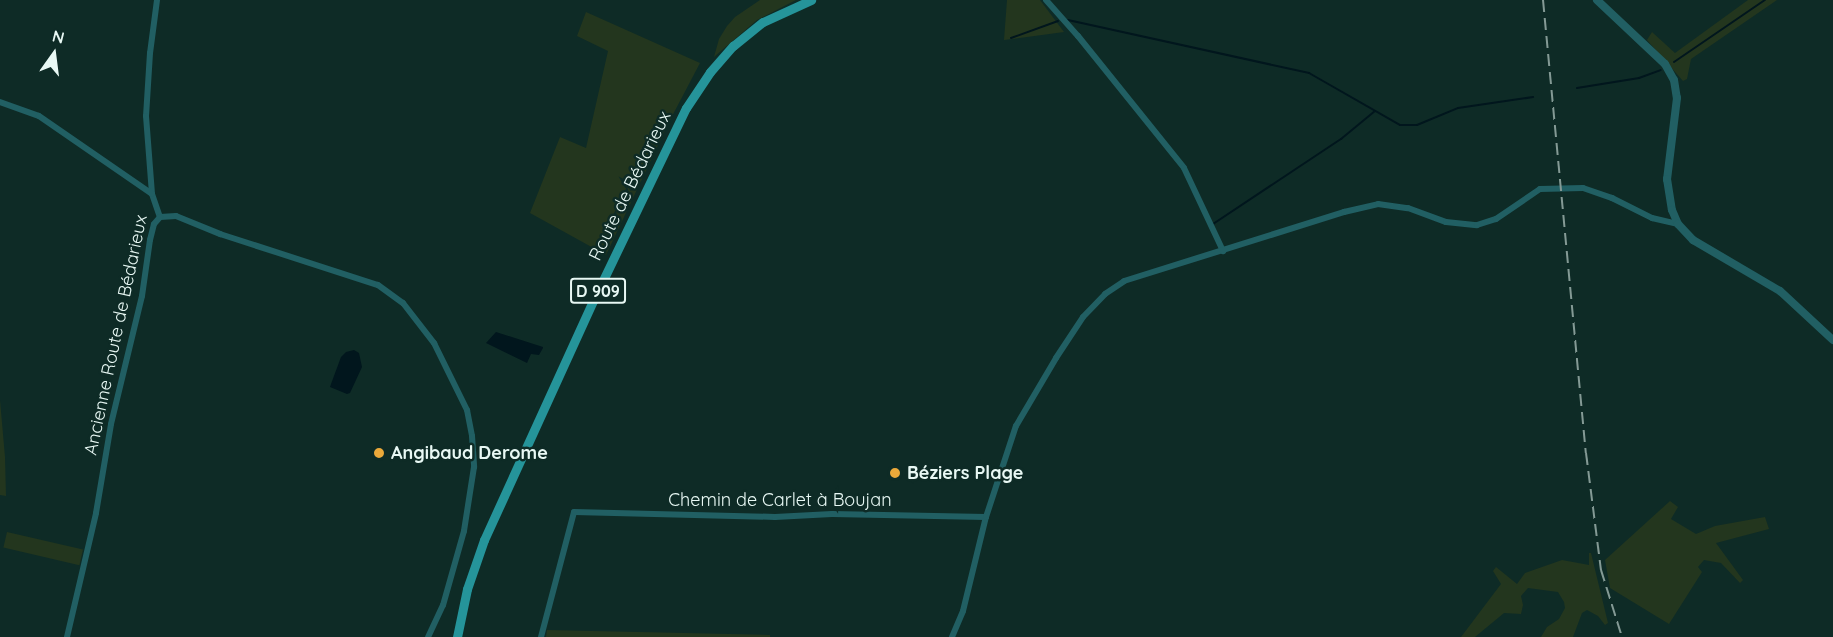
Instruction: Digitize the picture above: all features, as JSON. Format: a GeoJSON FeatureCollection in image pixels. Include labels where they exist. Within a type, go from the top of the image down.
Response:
{"type":"FeatureCollection","features":[{"type":"Feature","properties":{"kind":"main road","name":"Route de Bédarieux"},"geometry":{"type":"LineString","coordinates":[[457,636],[467,589],[484,540],[589,310],[686,108],[710,72],[733,46],[764,22],[811,0]]}},
{"type":"Feature","properties":{"kind":"street","name":"Ancienne Route de Bédarieux"},"geometry":{"type":"LineString","coordinates":[[67,637],[96,513],[111,424],[137,318],[150,240],[154,225],[160,217],[152,194],[146,116],[150,53],[158,0]]}},
{"type":"Feature","properties":{"kind":"street"},"geometry":{"type":"LineString","coordinates":[[1046,0],[1078,36],[1184,168],[1223,251]]}},
{"type":"Feature","properties":{"kind":"street"},"geometry":{"type":"LineString","coordinates":[[1597,0],[1665,64],[1674,80],[1677,98],[1667,179],[1672,210],[1678,224],[1693,240],[1780,291],[1833,340]]}},
{"type":"Feature","properties":{"kind":"street"},"geometry":{"type":"LineString","coordinates":[[0,102],[39,116],[152,194]]}},
{"type":"Feature","properties":{"kind":"street"},"geometry":{"type":"LineString","coordinates":[[952,637],[963,611],[986,517],[1016,426],[1083,317],[1105,294],[1124,281],[1344,212],[1378,204],[1408,208],[1446,222],[1477,225],[1496,219],[1532,193],[1559,187],[1583,188],[1612,198],[1652,218],[1678,224]]}},
{"type":"Feature","properties":{"kind":"street"},"geometry":{"type":"LineString","coordinates":[[160,217],[176,216],[220,234],[378,285],[403,303],[434,343],[467,410],[474,467],[464,531],[443,605],[428,637]]}},
{"type":"Feature","properties":{"kind":"street","name":"Chemin de Carlet à Boujan"},"geometry":{"type":"LineString","coordinates":[[541,637],[574,512],[775,517],[832,514],[986,517]]}},
{"type":"Feature","properties":{"kind":"green space"},"geometry":{"type":"Polygon","coordinates":[[[760,0],[796,0],[757,20],[714,57],[719,39],[727,26],[735,17],[760,0]]]}},
{"type":"Feature","properties":{"kind":"green space"},"geometry":{"type":"Polygon","coordinates":[[[1007,0],[1040,0],[1064,32],[1004,40],[1007,0]]]}},
{"type":"Feature","properties":{"kind":"green space"},"geometry":{"type":"Polygon","coordinates":[[[1748,0],[1777,0],[1691,59],[1687,79],[1683,81],[1647,40],[1652,32],[1675,53],[1748,0]]]}},
{"type":"Feature","properties":{"kind":"green space"},"geometry":{"type":"Polygon","coordinates":[[[586,12],[700,63],[669,122],[606,255],[530,213],[560,137],[586,148],[608,51],[577,36],[586,12]]]}},
{"type":"Feature","properties":{"kind":"green space"},"geometry":{"type":"Polygon","coordinates":[[[0,400],[5,457],[6,496],[0,495],[0,400]]]}},
{"type":"Feature","properties":{"kind":"green space"},"geometry":{"type":"Polygon","coordinates":[[[1670,501],[1678,507],[1671,519],[1696,534],[1715,526],[1765,517],[1769,529],[1716,543],[1743,580],[1740,583],[1721,563],[1704,560],[1698,567],[1702,572],[1669,624],[1610,588],[1605,560],[1670,501]]]}},
{"type":"Feature","properties":{"kind":"green space"},"geometry":{"type":"Polygon","coordinates":[[[7,532],[83,550],[79,565],[3,548],[7,532]]]}},
{"type":"Feature","properties":{"kind":"green space"},"geometry":{"type":"Polygon","coordinates":[[[1589,553],[1591,553],[1608,623],[1605,625],[1598,616],[1587,610],[1582,613],[1573,637],[1541,637],[1547,627],[1559,619],[1565,608],[1564,602],[1558,592],[1528,588],[1521,596],[1523,605],[1521,614],[1504,613],[1475,637],[1461,637],[1501,584],[1493,571],[1496,567],[1517,584],[1525,573],[1562,560],[1589,565],[1589,553]]]}},
{"type":"Feature","properties":{"kind":"green space"},"geometry":{"type":"Polygon","coordinates":[[[547,630],[770,635],[770,637],[546,637],[547,630]]]}},
{"type":"Feature","properties":{"kind":"water"},"geometry":{"type":"Polygon","coordinates":[[[496,332],[543,348],[539,355],[531,354],[527,363],[486,343],[496,332]]]}},
{"type":"Feature","properties":{"kind":"water"},"geometry":{"type":"Polygon","coordinates":[[[354,350],[359,353],[362,367],[350,393],[347,394],[330,387],[341,357],[346,352],[354,350]]]}},
{"type":"Feature","properties":{"kind":"waterway"},"geometry":{"type":"LineString","coordinates":[[1674,62],[1765,0]]}},
{"type":"Feature","properties":{"kind":"waterway"},"geometry":{"type":"LineString","coordinates":[[1068,20],[1309,73],[1400,125],[1417,125],[1458,108],[1533,97]]}},
{"type":"Feature","properties":{"kind":"waterway"},"geometry":{"type":"LineString","coordinates":[[1011,38],[1058,21]]}},
{"type":"Feature","properties":{"kind":"waterway"},"geometry":{"type":"LineString","coordinates":[[1577,88],[1639,78],[1661,70]]}},
{"type":"Feature","properties":{"kind":"waterway"},"geometry":{"type":"LineString","coordinates":[[1213,224],[1341,139],[1375,111]]}},
{"type":"Feature","properties":{"kind":"railway"},"geometry":{"type":"LineString","coordinates":[[1543,0],[1586,453],[1601,570],[1622,637]]}},
{"type":"Feature","properties":{"kind":"place","name":"Angibaud Derome"},"geometry":{"type":"Point","coordinates":[379,453]}},
{"type":"Feature","properties":{"kind":"place","name":"Béziers Plage"},"geometry":{"type":"Point","coordinates":[895,473]}}]}
